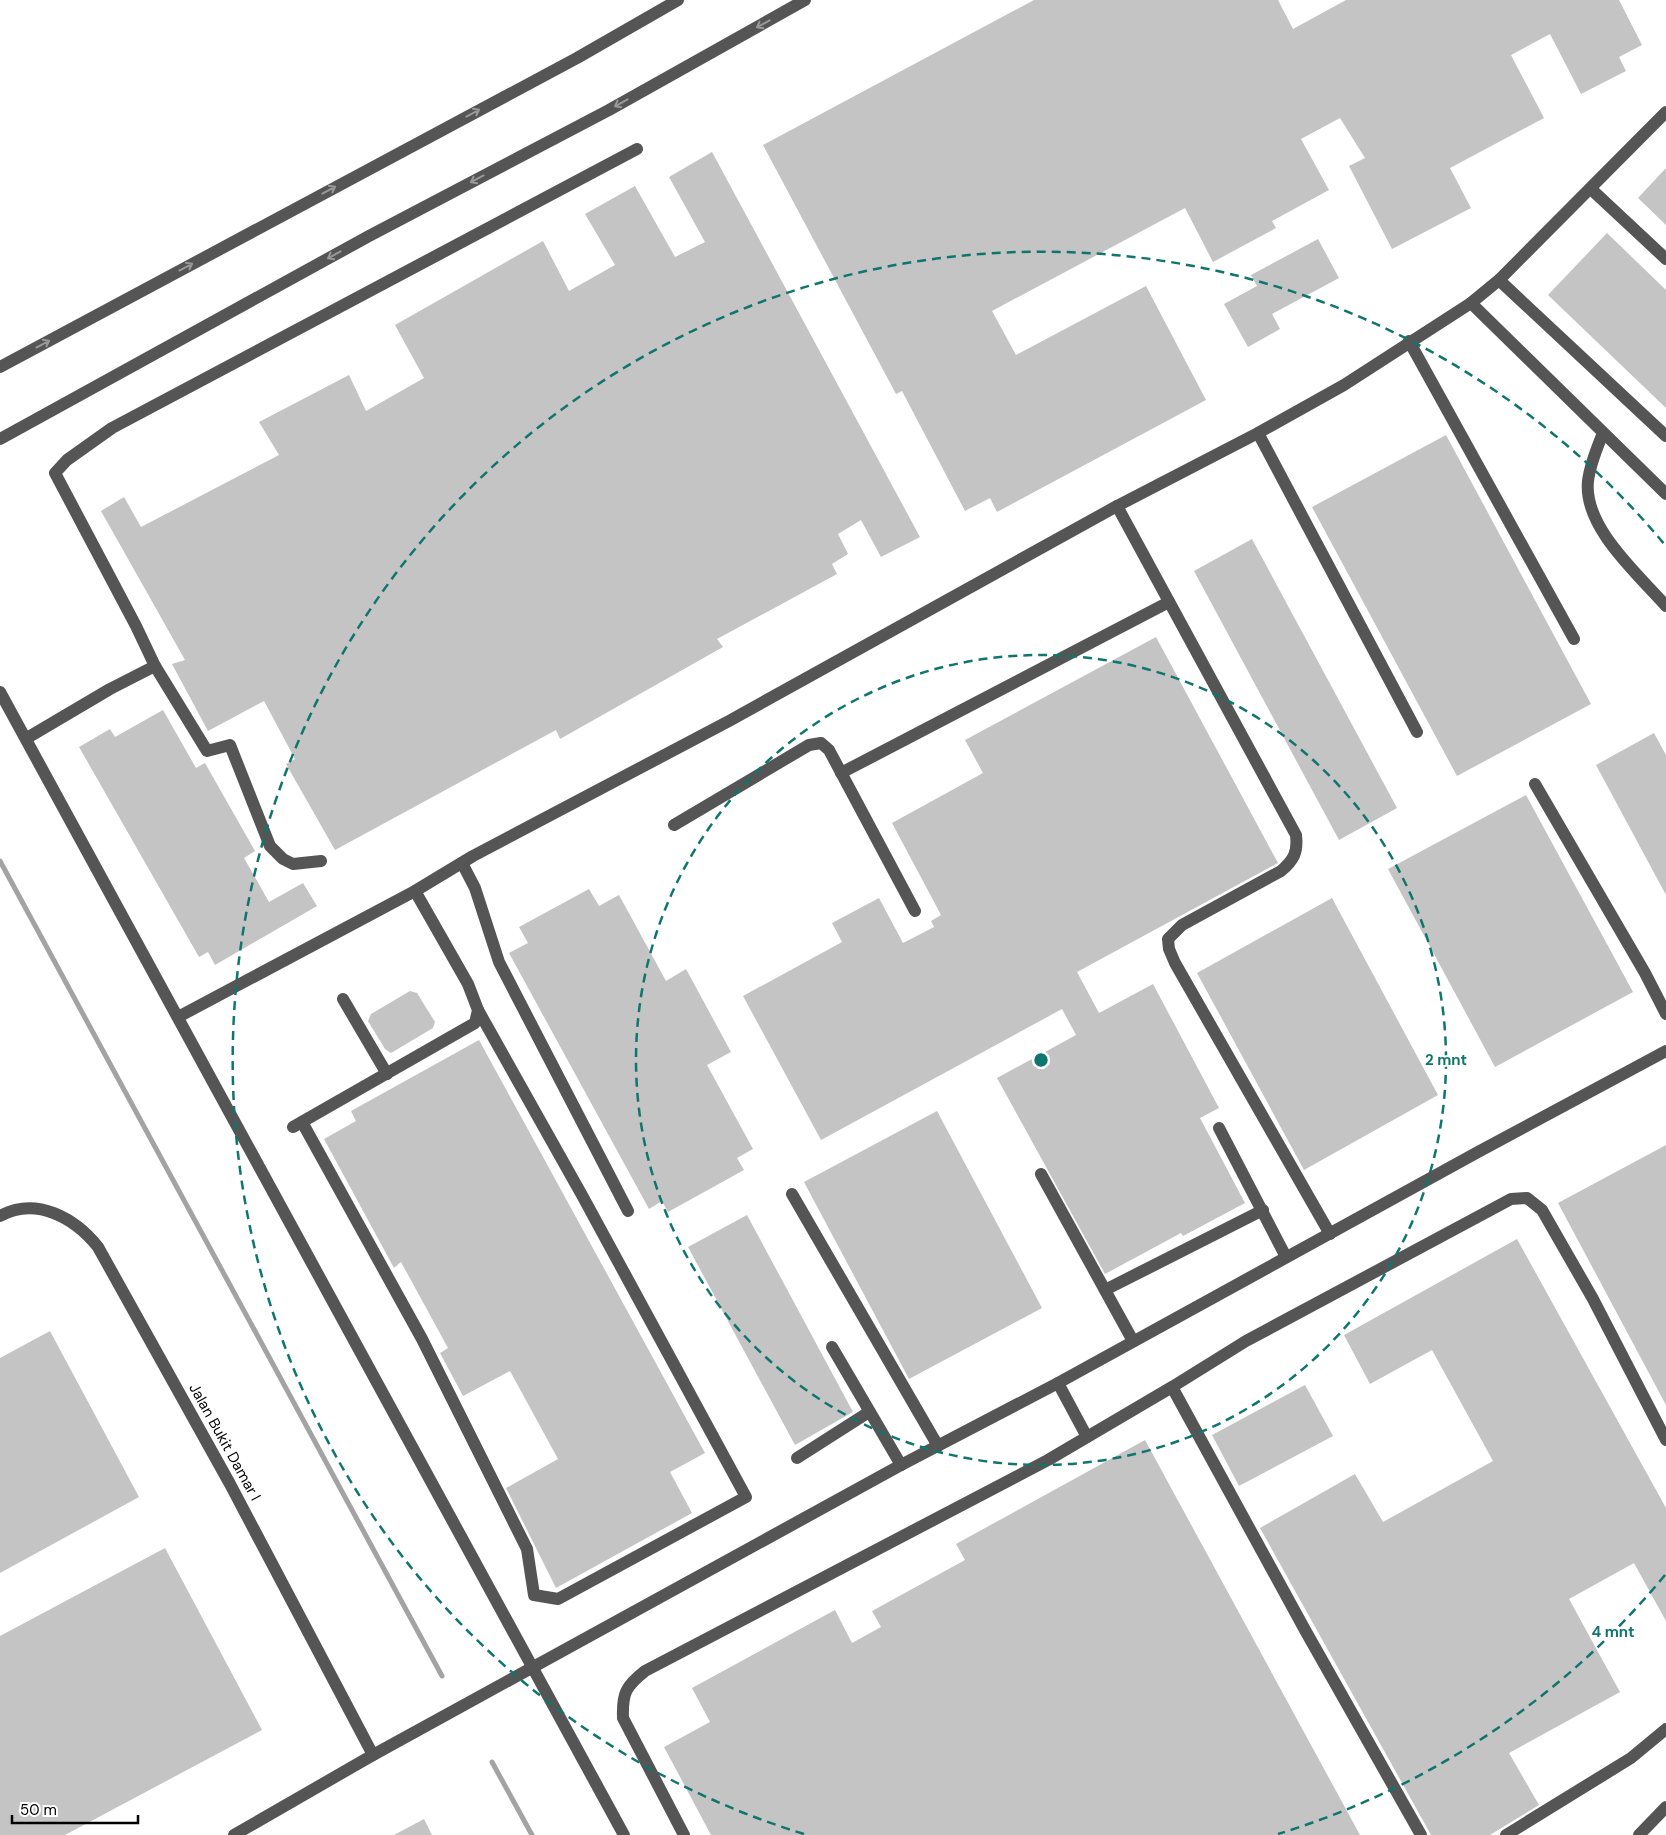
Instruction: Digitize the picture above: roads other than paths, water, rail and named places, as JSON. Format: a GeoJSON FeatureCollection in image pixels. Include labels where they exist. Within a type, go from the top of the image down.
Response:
{"type":"FeatureCollection","features":[{"type":"Feature","properties":{"kind":"street"},"geometry":{"type":"LineString","coordinates":[[0,367],[577,58],[678,0]]}},
{"type":"Feature","properties":{"kind":"street"},"geometry":{"type":"LineString","coordinates":[[0,439],[369,236],[608,110],[806,0]]}},
{"type":"Feature","properties":{"kind":"street"},"geometry":{"type":"LineString","coordinates":[[178,1017],[414,891],[462,863],[729,722],[1118,506],[1258,433],[1344,385],[1409,341],[1471,304],[1499,280],[1666,112]]}},
{"type":"Feature","properties":{"kind":"street"},"geometry":{"type":"LineString","coordinates":[[321,861],[294,864],[283,859],[270,846],[230,745],[208,751],[155,666],[136,626],[54,473],[67,460],[112,428],[637,149]]}},
{"type":"Feature","properties":{"kind":"street"},"geometry":{"type":"LineString","coordinates":[[1590,189],[1666,259]]}},
{"type":"Feature","properties":{"kind":"street"},"geometry":{"type":"LineString","coordinates":[[1499,280],[1666,436]]}},
{"type":"Feature","properties":{"kind":"street"},"geometry":{"type":"LineString","coordinates":[[1471,304],[1666,494]]}},
{"type":"Feature","properties":{"kind":"street"},"geometry":{"type":"LineString","coordinates":[[1409,341],[1574,639]]}},
{"type":"Feature","properties":{"kind":"street"},"geometry":{"type":"LineString","coordinates":[[1258,433],[1417,732]]}},
{"type":"Feature","properties":{"kind":"street"},"geometry":{"type":"LineString","coordinates":[[1603,433],[1594,456],[1588,482],[1591,510],[1603,533],[1666,606]]}},
{"type":"Feature","properties":{"kind":"street"},"geometry":{"type":"LineString","coordinates":[[1118,506],[1296,835],[1297,850],[1291,863],[1281,871],[1182,925],[1168,939],[1169,949],[1330,1234]]}},
{"type":"Feature","properties":{"kind":"street"},"geometry":{"type":"LineString","coordinates":[[841,773],[1169,602]]}},
{"type":"Feature","properties":{"kind":"street"},"geometry":{"type":"LineString","coordinates":[[27,738],[110,689],[155,666]]}},
{"type":"Feature","properties":{"kind":"street"},"geometry":{"type":"LineString","coordinates":[[0,692],[27,738],[443,1506],[534,1668],[624,1835]]}},
{"type":"Feature","properties":{"kind":"street"},"geometry":{"type":"LineString","coordinates":[[674,825],[809,745],[821,743],[830,750],[915,911]]}},
{"type":"Feature","properties":{"kind":"street"},"geometry":{"type":"LineString","coordinates":[[1535,784],[1645,972],[1666,1014]]}},
{"type":"Feature","properties":{"kind":"street"},"geometry":{"type":"LineString","coordinates":[[462,863],[475,888],[499,962],[628,1211]]}},
{"type":"Feature","properties":{"kind":"street"},"geometry":{"type":"LineString","coordinates":[[414,891],[468,984],[478,1010],[588,1206],[746,1496],[558,1599],[534,1595],[527,1549],[422,1339],[298,1124],[475,1023],[478,1010]]}},
{"type":"Feature","properties":{"kind":"street"},"geometry":{"type":"LineString","coordinates":[[343,999],[387,1074]]}},
{"type":"Feature","properties":{"kind":"street"},"geometry":{"type":"LineString","coordinates":[[234,1835],[373,1755],[901,1466],[1058,1383],[1286,1257],[1666,1052]]}},
{"type":"Feature","properties":{"kind":"street"},"geometry":{"type":"LineString","coordinates":[[1219,1128],[1286,1257]]}},
{"type":"Feature","properties":{"kind":"street"},"geometry":{"type":"LineString","coordinates":[[1041,1174],[1133,1341]]}},
{"type":"Feature","properties":{"kind":"street"},"geometry":{"type":"LineString","coordinates":[[792,1194],[938,1446]]}},
{"type":"Feature","properties":{"kind":"street"},"geometry":{"type":"LineString","coordinates":[[684,1835],[623,1718],[622,1701],[626,1690],[645,1671],[1087,1437],[1272,1327],[1511,1199],[1527,1198],[1542,1210],[1593,1299],[1666,1440]]}},
{"type":"Feature","properties":{"kind":"street","name":"Jalan Bukit Damar I"},"geometry":{"type":"LineString","coordinates":[[0,1216],[11,1210],[44,1210],[75,1223],[98,1247],[230,1484],[373,1755]]}},
{"type":"Feature","properties":{"kind":"street"},"geometry":{"type":"LineString","coordinates":[[1105,1290],[1263,1210]]}},
{"type":"Feature","properties":{"kind":"street"},"geometry":{"type":"LineString","coordinates":[[832,1347],[901,1466]]}},
{"type":"Feature","properties":{"kind":"street"},"geometry":{"type":"LineString","coordinates":[[1058,1383],[1087,1437]]}},
{"type":"Feature","properties":{"kind":"street"},"geometry":{"type":"LineString","coordinates":[[1172,1388],[1421,1835]]}},
{"type":"Feature","properties":{"kind":"street"},"geometry":{"type":"LineString","coordinates":[[797,1458],[870,1412]]}},
{"type":"Feature","properties":{"kind":"street"},"geometry":{"type":"LineString","coordinates":[[1506,1835],[1631,1758],[1666,1729]]}},
{"type":"Feature","properties":{"kind":"street"},"geometry":{"type":"LineString","coordinates":[[1639,1835],[1666,1807]]}},
{"type":"Feature","properties":{"kind":"waterway"},"geometry":{"type":"LineString","coordinates":[[0,861],[442,1676]]}},
{"type":"Feature","properties":{"kind":"waterway"},"geometry":{"type":"LineString","coordinates":[[492,1762],[532,1835]]}}]}
